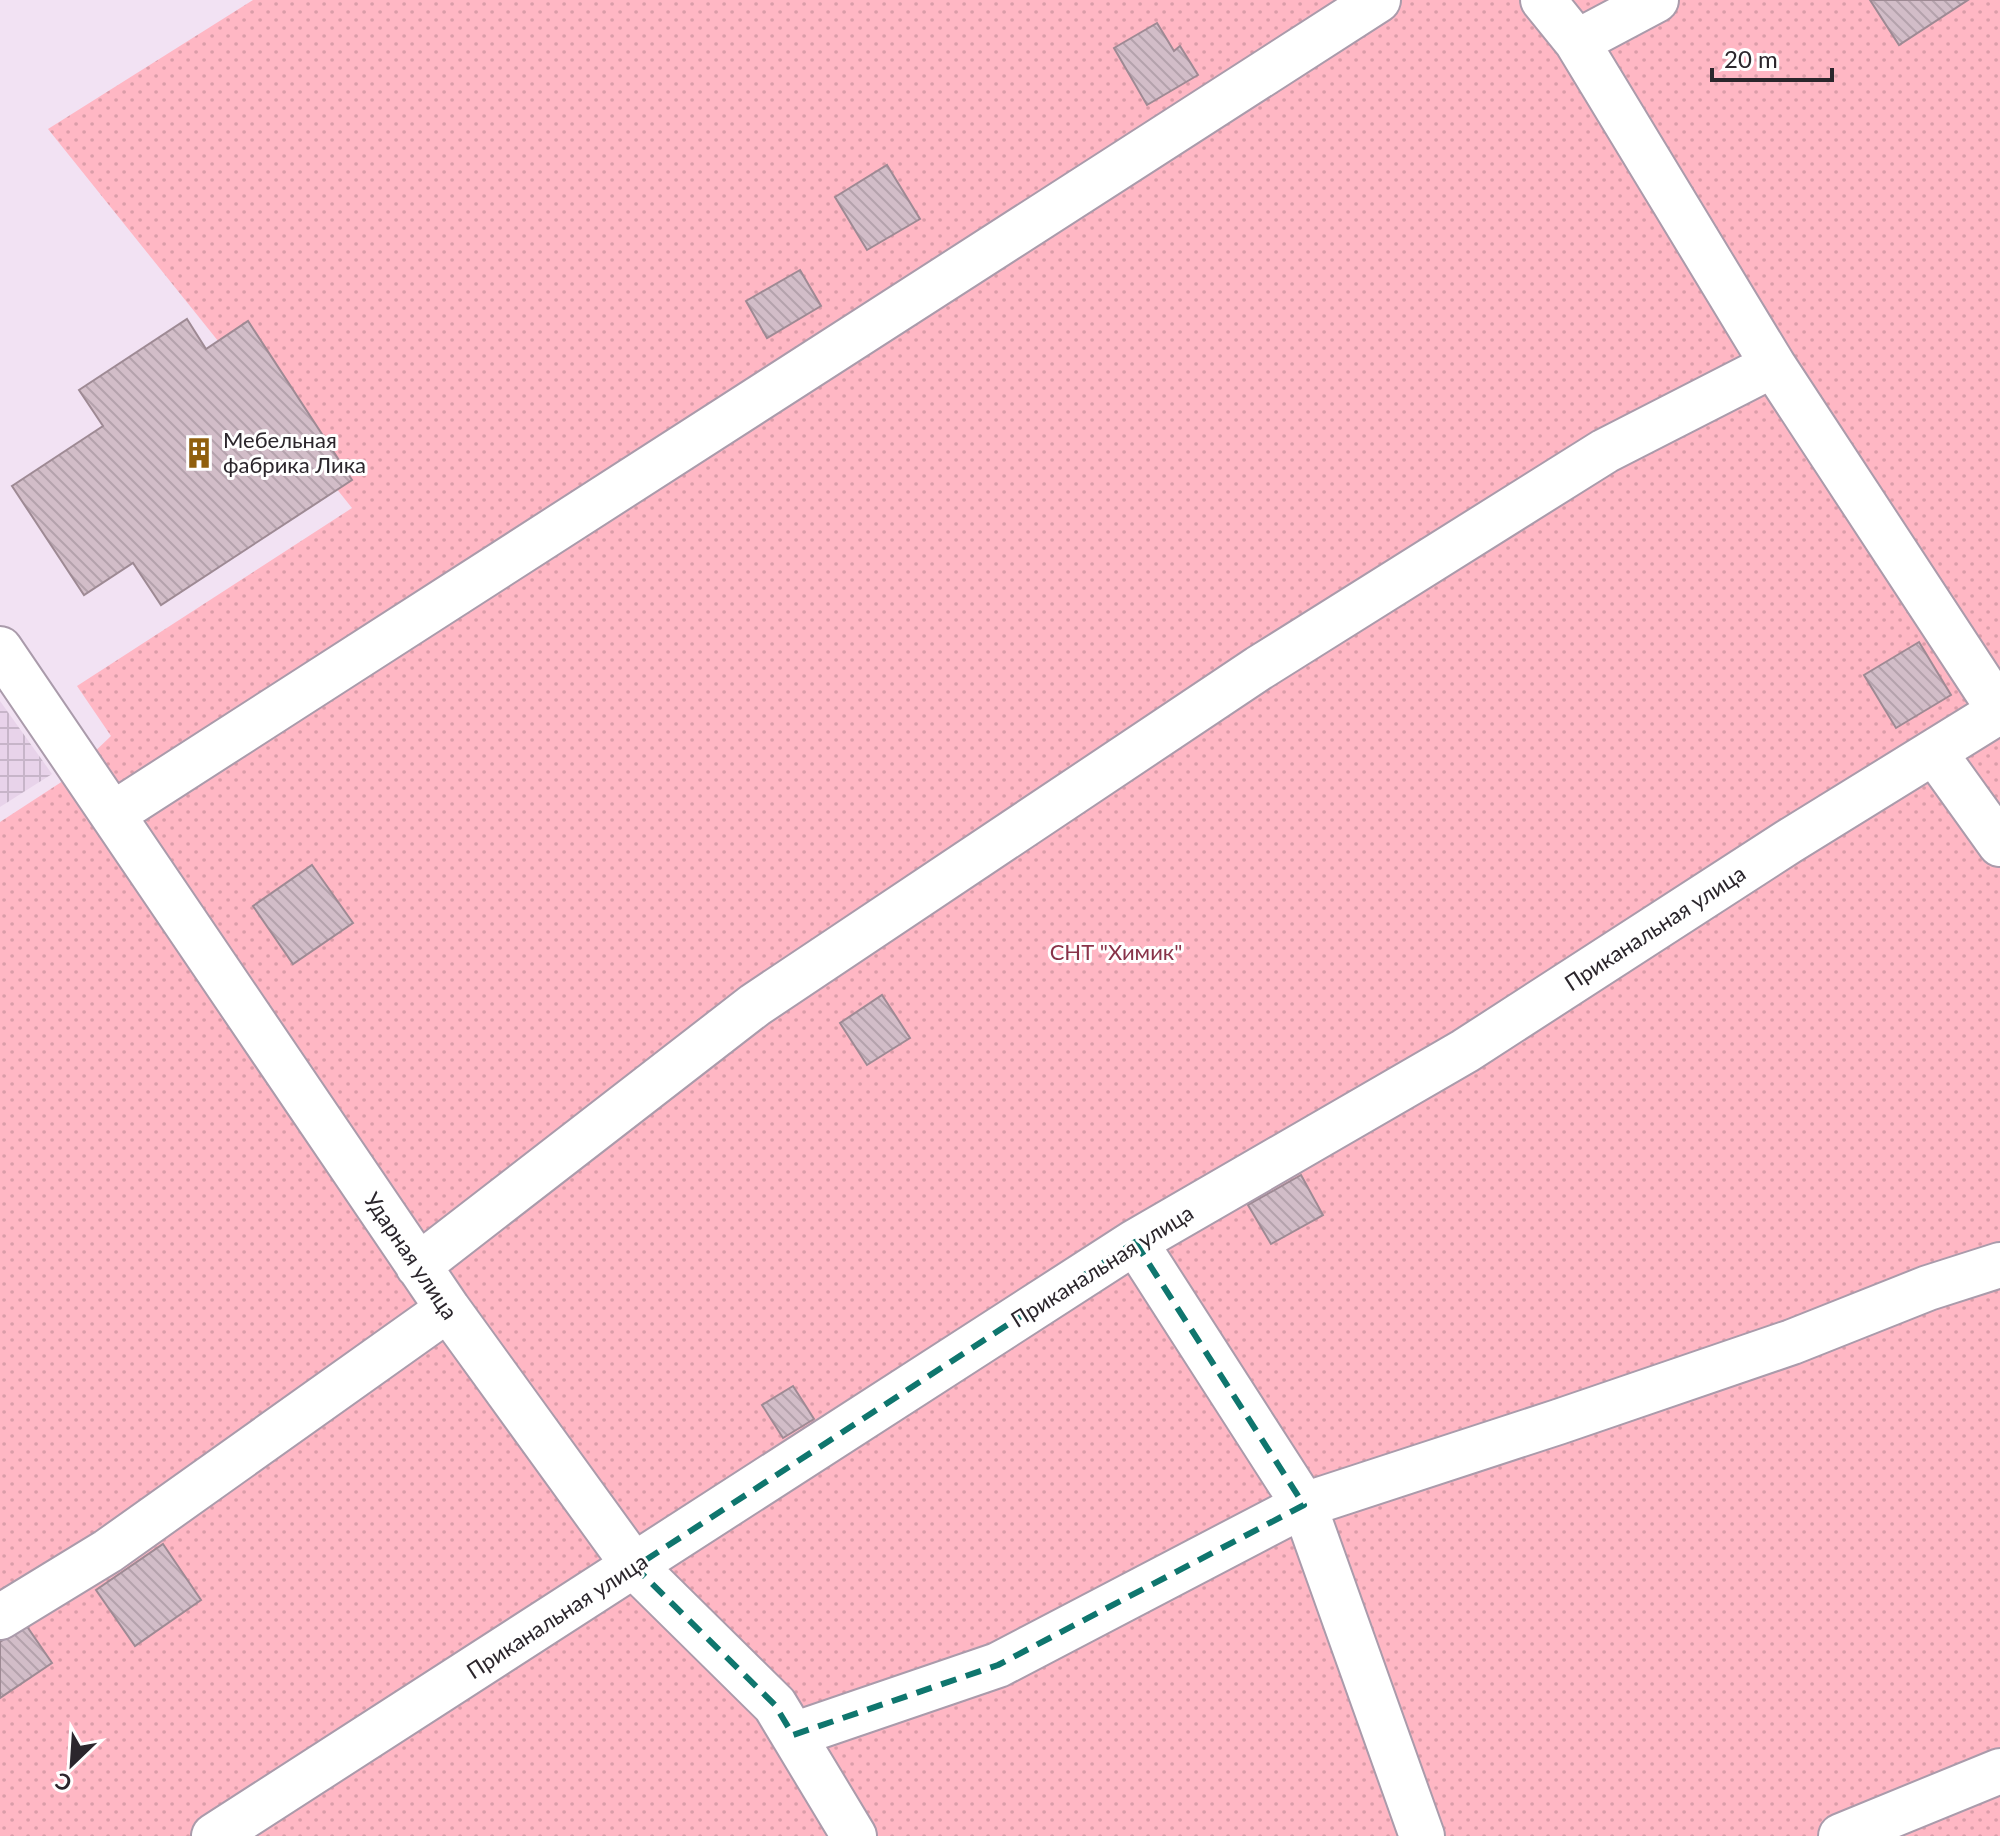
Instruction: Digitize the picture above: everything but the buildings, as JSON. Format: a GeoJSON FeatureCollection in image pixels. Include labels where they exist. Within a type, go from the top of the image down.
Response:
{"type":"FeatureCollection","features":[{"type":"Feature","properties":{"kind":"street"},"geometry":{"type":"LineString","coordinates":[[113,814],[1378,0]]}},
{"type":"Feature","properties":{"kind":"street"},"geometry":{"type":"LineString","coordinates":[[1543,0],[1577,42],[1773,365],[2000,711]]}},
{"type":"Feature","properties":{"kind":"street"},"geometry":{"type":"LineString","coordinates":[[1577,42],[1656,0]]}},
{"type":"Feature","properties":{"kind":"street"},"geometry":{"type":"LineString","coordinates":[[418,1266],[755,1005],[1245,677],[1605,451],[1773,365]]}},
{"type":"Feature","properties":{"kind":"street","name":"Ударная улица"},"geometry":{"type":"LineString","coordinates":[[0,649],[448,1309],[635,1567],[775,1705],[854,1836]]}},
{"type":"Feature","properties":{"kind":"street","name":"Приканальная улица"},"geometry":{"type":"LineString","coordinates":[[214,1836],[1135,1242],[1465,1051],[1788,842],[2000,711]]}},
{"type":"Feature","properties":{"kind":"street"},"geometry":{"type":"LineString","coordinates":[[1934,752],[2000,844]]}},
{"type":"Feature","properties":{"kind":"street"},"geometry":{"type":"LineString","coordinates":[[1135,1242],[1304,1505],[1422,1836]]}},
{"type":"Feature","properties":{"kind":"street"},"geometry":{"type":"LineString","coordinates":[[793,1735],[998,1665],[1304,1505],[1792,1342],[1928,1288],[2000,1265]]}},
{"type":"Feature","properties":{"kind":"street"},"geometry":{"type":"LineString","coordinates":[[0,1617],[108,1551],[448,1309]]}},
{"type":"Feature","properties":{"kind":"street"},"geometry":{"type":"LineString","coordinates":[[1841,1836],[2000,1771]]}},
{"type":"Feature","properties":{"kind":"highlighted area"},"geometry":{"type":"Polygon","coordinates":[[[1135,1242],[1304,1505],[998,1665],[793,1735],[775,1705],[635,1567],[1135,1242]]]}},
{"type":"Feature","properties":{"kind":"shaded area"},"geometry":{"type":"Polygon","coordinates":[[[0,701],[52,774],[0,807],[0,701]]]}},
{"type":"Feature","properties":{"kind":"green space","name":"СНТ \"Химик\""},"geometry":{"type":"Polygon","coordinates":[[[253,0],[2000,0],[2000,1836],[0,1836],[0,822],[66,779],[111,736],[77,686],[352,508],[48,129],[253,0]]]}},
{"type":"Feature","properties":{"kind":"place","name":"Мебельная фабрика Лика"},"geometry":{"type":"Point","coordinates":[199,453]}}]}
